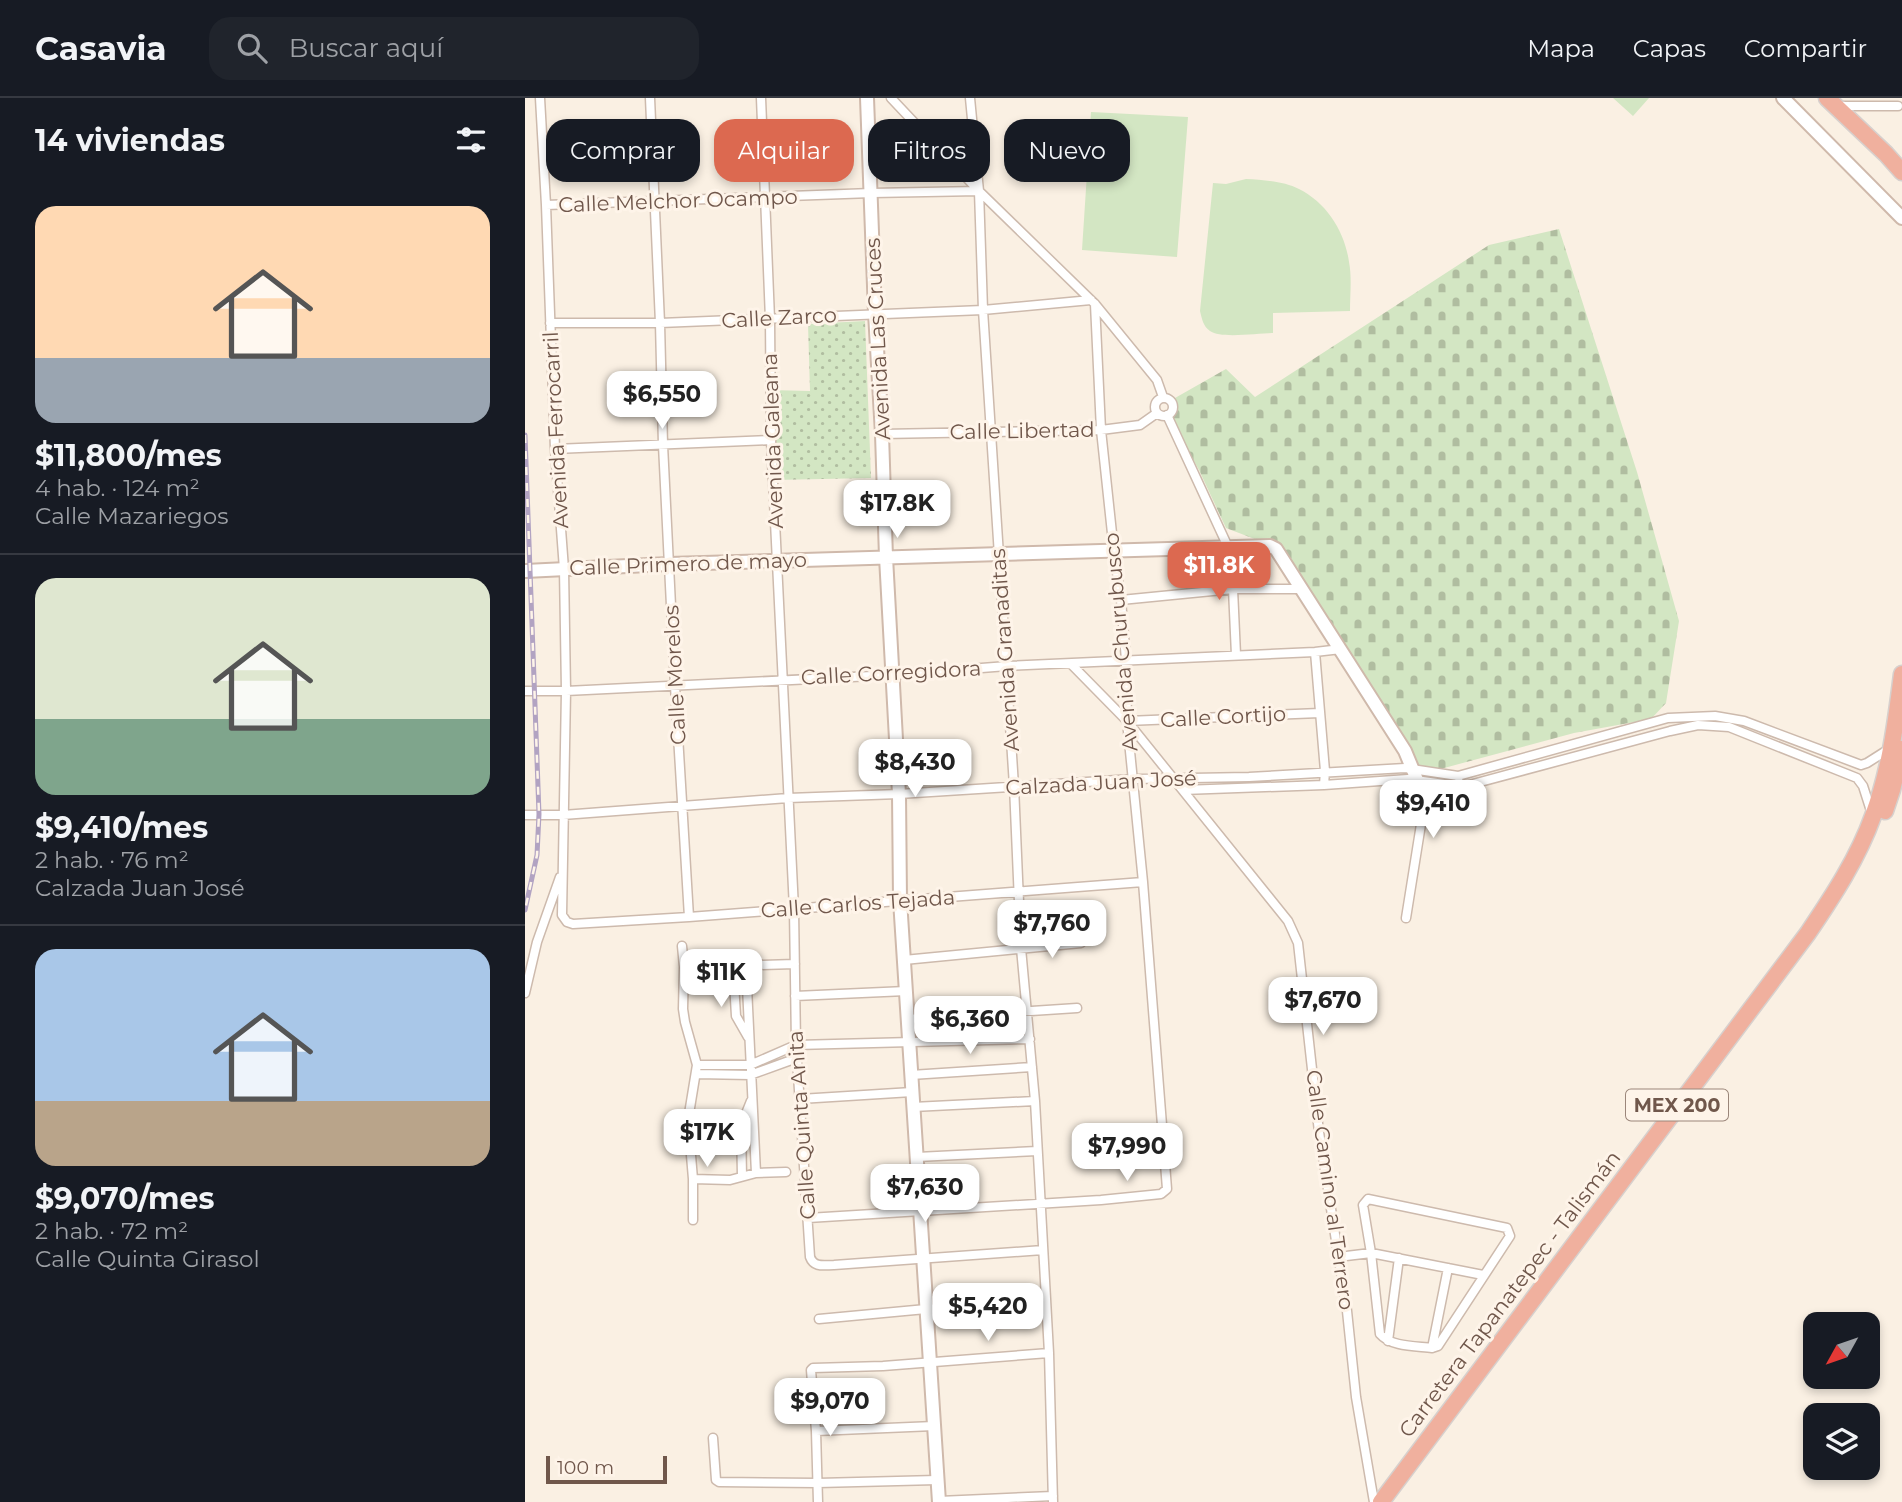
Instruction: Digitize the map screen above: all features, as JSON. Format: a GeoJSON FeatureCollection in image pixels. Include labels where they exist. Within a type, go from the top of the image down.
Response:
{"type":"FeatureCollection","features":[{"type":"Feature","properties":{"kind":"highway"},"geometry":{"type":"LineString","coordinates":[[1831,102],[1894,152],[1902,172]]}},
{"type":"Feature","properties":{"kind":"highway","name":"Carretera Tapanatepec - Talismán"},"geometry":{"type":"LineString","coordinates":[[1394,1502],[1853,883],[1873,841],[1892,790],[1902,674]]}},
{"type":"Feature","properties":{"kind":"highway","name":"Carretera Tapanatepec - Talismán"},"geometry":{"type":"LineString","coordinates":[[1381,1502],[1808,933],[1837,887],[1873,816],[1897,748]]}},
{"type":"Feature","properties":{"kind":"street","name":"Avenida Ferrocarril"},"geometry":{"type":"LineString","coordinates":[[540,98],[555,449],[563,569],[565,691],[562,915],[567,922],[573,924]]}},
{"type":"Feature","properties":{"kind":"street","name":"Calle Morelos"},"geometry":{"type":"LineString","coordinates":[[649,98],[656,201],[663,445],[689,917]]}},
{"type":"Feature","properties":{"kind":"street","name":"Avenida Galeana"},"geometry":{"type":"LineString","coordinates":[[761,98],[770,319],[771,440],[794,909]]}},
{"type":"Feature","properties":{"kind":"street","name":"Avenida Las Cruces"},"geometry":{"type":"LineString","coordinates":[[867,98],[886,557],[899,794],[900,900],[939,1502]]}},
{"type":"Feature","properties":{"kind":"street"},"geometry":{"type":"LineString","coordinates":[[891,98],[979,191],[1093,302],[1157,380],[1163,397]]}},
{"type":"Feature","properties":{"kind":"street","name":"Avenida Granaditas"},"geometry":{"type":"LineString","coordinates":[[970,98],[979,191],[983,310],[1007,666],[1021,948],[1038,1151],[1049,1353],[1053,1499]]}},
{"type":"Feature","properties":{"kind":"street"},"geometry":{"type":"LineString","coordinates":[[1783,98],[1901,217]]}},
{"type":"Feature","properties":{"kind":"street"},"geometry":{"type":"LineString","coordinates":[[1831,102],[1899,104]]}},
{"type":"Feature","properties":{"kind":"street","name":"Calle Melchor Ocampo"},"geometry":{"type":"LineString","coordinates":[[546,205],[979,191]]}},
{"type":"Feature","properties":{"kind":"street","name":"Calle Zarco"},"geometry":{"type":"LineString","coordinates":[[550,323],[770,319],[983,310],[1093,302]]}},
{"type":"Feature","properties":{"kind":"street","name":"Avenida Churubusco"},"geometry":{"type":"LineString","coordinates":[[1040,1202],[1161,1194],[1167,1189],[1143,882],[1127,721],[1121,600],[1101,430],[1093,302]]}},
{"type":"Feature","properties":{"kind":"street"},"geometry":{"type":"LineString","coordinates":[[1163,397],[1169,399],[1173,405],[1172,411],[1161,416],[1154,407],[1163,397]]}},
{"type":"Feature","properties":{"kind":"street","name":"Calle Libertad"},"geometry":{"type":"LineString","coordinates":[[882,434],[1101,430],[1140,425],[1157,413]]}},
{"type":"Feature","properties":{"kind":"street"},"geometry":{"type":"LineString","coordinates":[[1167,415],[1229,547],[1236,655]]}},
{"type":"Feature","properties":{"kind":"street"},"geometry":{"type":"LineString","coordinates":[[555,449],[771,440]]}},
{"type":"Feature","properties":{"kind":"street","name":"Calle Primero de mayo"},"geometry":{"type":"LineString","coordinates":[[525,571],[669,564],[1270,546],[1276,550],[1302,589]]}},
{"type":"Feature","properties":{"kind":"street"},"geometry":{"type":"LineString","coordinates":[[1121,600],[1233,589],[1302,589],[1420,775],[1422,818],[1406,918]]}},
{"type":"Feature","properties":{"kind":"street","name":"Calle Corregidora"},"geometry":{"type":"LineString","coordinates":[[525,691],[892,675],[1007,666],[1341,649]]}},
{"type":"Feature","properties":{"kind":"street"},"geometry":{"type":"LineString","coordinates":[[1315,652],[1324,785]]}},
{"type":"Feature","properties":{"kind":"street","name":"Calle Camino al Terrero"},"geometry":{"type":"LineString","coordinates":[[1071,664],[1127,721],[1288,921],[1298,943],[1319,1132],[1347,1311],[1356,1396],[1374,1502]]}},
{"type":"Feature","properties":{"kind":"street","name":"Calle Cortijo"},"geometry":{"type":"LineString","coordinates":[[1127,721],[1319,713]]}},
{"type":"Feature","properties":{"kind":"street"},"geometry":{"type":"LineString","coordinates":[[1420,775],[1458,776],[1668,718],[1715,716],[1744,721],[1861,765],[1897,748]]}},
{"type":"Feature","properties":{"kind":"street"},"geometry":{"type":"LineString","coordinates":[[1420,775],[1459,786],[1469,785],[1670,731],[1697,726],[1729,727],[1857,778],[1863,786],[1873,816]]}},
{"type":"Feature","properties":{"kind":"street"},"geometry":{"type":"LineString","coordinates":[[1857,778],[1861,765]]}},
{"type":"Feature","properties":{"kind":"street","name":"Calzada Juan José"},"geometry":{"type":"LineString","coordinates":[[525,815],[563,815],[1133,779],[1325,771],[1420,775]]}},
{"type":"Feature","properties":{"kind":"street","name":"Calzada Juan José"},"geometry":{"type":"LineString","coordinates":[[1183,790],[1324,785],[1420,775]]}},
{"type":"Feature","properties":{"kind":"street"},"geometry":{"type":"LineString","coordinates":[[1458,776],[1459,786]]}},
{"type":"Feature","properties":{"kind":"street"},"geometry":{"type":"LineString","coordinates":[[1422,818],[1459,786]]}},
{"type":"Feature","properties":{"kind":"street"},"geometry":{"type":"LineString","coordinates":[[525,993],[537,942],[564,868]]}},
{"type":"Feature","properties":{"kind":"street","name":"Calle Carlos Tejada"},"geometry":{"type":"LineString","coordinates":[[573,924],[1143,882]]}},
{"type":"Feature","properties":{"kind":"street","name":"Calle Quinta Anita"},"geometry":{"type":"LineString","coordinates":[[794,909],[796,1045],[812,1263],[834,1265],[923,1258]]}},
{"type":"Feature","properties":{"kind":"street"},"geometry":{"type":"LineString","coordinates":[[904,960],[1081,943]]}},
{"type":"Feature","properties":{"kind":"street"},"geometry":{"type":"LineString","coordinates":[[682,946],[683,1009],[697,1070],[688,1120],[693,1220]]}},
{"type":"Feature","properties":{"kind":"street"},"geometry":{"type":"LineString","coordinates":[[684,967],[795,964]]}},
{"type":"Feature","properties":{"kind":"street"},"geometry":{"type":"LineString","coordinates":[[733,966],[736,1016],[749,1038]]}},
{"type":"Feature","properties":{"kind":"street"},"geometry":{"type":"LineString","coordinates":[[746,966],[756,1173]]}},
{"type":"Feature","properties":{"kind":"street"},"geometry":{"type":"LineString","coordinates":[[795,996],[906,990]]}},
{"type":"Feature","properties":{"kind":"street"},"geometry":{"type":"LineString","coordinates":[[908,1019],[1077,1008]]}},
{"type":"Feature","properties":{"kind":"street"},"geometry":{"type":"LineString","coordinates":[[697,1070],[750,1065],[796,1045],[1030,1040]]}},
{"type":"Feature","properties":{"kind":"street"},"geometry":{"type":"LineString","coordinates":[[697,1070],[751,1075],[797,1058]]}},
{"type":"Feature","properties":{"kind":"street"},"geometry":{"type":"LineString","coordinates":[[911,1075],[1032,1067]]}},
{"type":"Feature","properties":{"kind":"street"},"geometry":{"type":"LineString","coordinates":[[800,1099],[912,1092]]}},
{"type":"Feature","properties":{"kind":"street"},"geometry":{"type":"LineString","coordinates":[[742,1176],[741,1126],[752,1098]]}},
{"type":"Feature","properties":{"kind":"street"},"geometry":{"type":"LineString","coordinates":[[913,1107],[1035,1101]]}},
{"type":"Feature","properties":{"kind":"street"},"geometry":{"type":"LineString","coordinates":[[917,1157],[1038,1151]]}},
{"type":"Feature","properties":{"kind":"street"},"geometry":{"type":"LineString","coordinates":[[693,1179],[716,1181],[756,1173],[786,1172]]}},
{"type":"Feature","properties":{"kind":"street"},"geometry":{"type":"LineString","coordinates":[[1368,1199],[1507,1228],[1510,1236],[1438,1346],[1432,1348],[1388,1341],[1380,1335],[1371,1253],[1363,1205],[1368,1199]]}},
{"type":"Feature","properties":{"kind":"street"},"geometry":{"type":"LineString","coordinates":[[808,1218],[1040,1202]]}},
{"type":"Feature","properties":{"kind":"street"},"geometry":{"type":"LineString","coordinates":[[923,1258],[1043,1250]]}},
{"type":"Feature","properties":{"kind":"street"},"geometry":{"type":"LineString","coordinates":[[1339,1257],[1371,1253],[1483,1275]]}},
{"type":"Feature","properties":{"kind":"street"},"geometry":{"type":"LineString","coordinates":[[1388,1341],[1399,1258]]}},
{"type":"Feature","properties":{"kind":"street"},"geometry":{"type":"LineString","coordinates":[[1432,1348],[1448,1268]]}},
{"type":"Feature","properties":{"kind":"street"},"geometry":{"type":"LineString","coordinates":[[819,1319],[926,1309],[1009,1305]]}},
{"type":"Feature","properties":{"kind":"street"},"geometry":{"type":"LineString","coordinates":[[818,1502],[813,1368],[883,1366],[1049,1353]]}},
{"type":"Feature","properties":{"kind":"street"},"geometry":{"type":"LineString","coordinates":[[815,1431],[934,1426]]}},
{"type":"Feature","properties":{"kind":"street"},"geometry":{"type":"LineString","coordinates":[[713,1438],[716,1480],[719,1482],[818,1483],[937,1479]]}},
{"type":"Feature","properties":{"kind":"street"},"geometry":{"type":"LineString","coordinates":[[939,1502],[1053,1499]]}},
{"type":"Feature","properties":{"kind":"green space"},"geometry":{"type":"Polygon","coordinates":[[[1613,98],[1649,98],[1633,116],[1613,98]]]}},
{"type":"Feature","properties":{"kind":"green space"},"geometry":{"type":"Polygon","coordinates":[[[1091,112],[1188,117],[1177,257],[1082,250],[1086,182],[1130,182],[1130,119],[1091,119],[1091,112]]]}},
{"type":"Feature","properties":{"kind":"green space"},"geometry":{"type":"Polygon","coordinates":[[[1246,179],[1293,186],[1309,195],[1326,210],[1339,229],[1347,251],[1350,311],[1273,313],[1273,333],[1222,335],[1206,327],[1200,311],[1213,183],[1226,184],[1246,179]]]}},
{"type":"Feature","properties":{"kind":"green space"},"geometry":{"type":"Polygon","coordinates":[[[1559,229],[1637,472],[1679,621],[1666,703],[1651,719],[1574,733],[1433,771],[1405,761],[1265,543],[1226,528],[1199,470],[1171,420],[1175,398],[1226,369],[1255,397],[1489,245],[1559,229]]]}},
{"type":"Feature","properties":{"kind":"green space"},"geometry":{"type":"Polygon","coordinates":[[[865,321],[871,478],[774,480],[769,390],[810,391],[808,324],[865,321]]]}},
{"type":"Feature","properties":{"kind":"railway"},"geometry":{"type":"LineString","coordinates":[[525,435],[539,814],[537,855],[525,910]]}}]}
